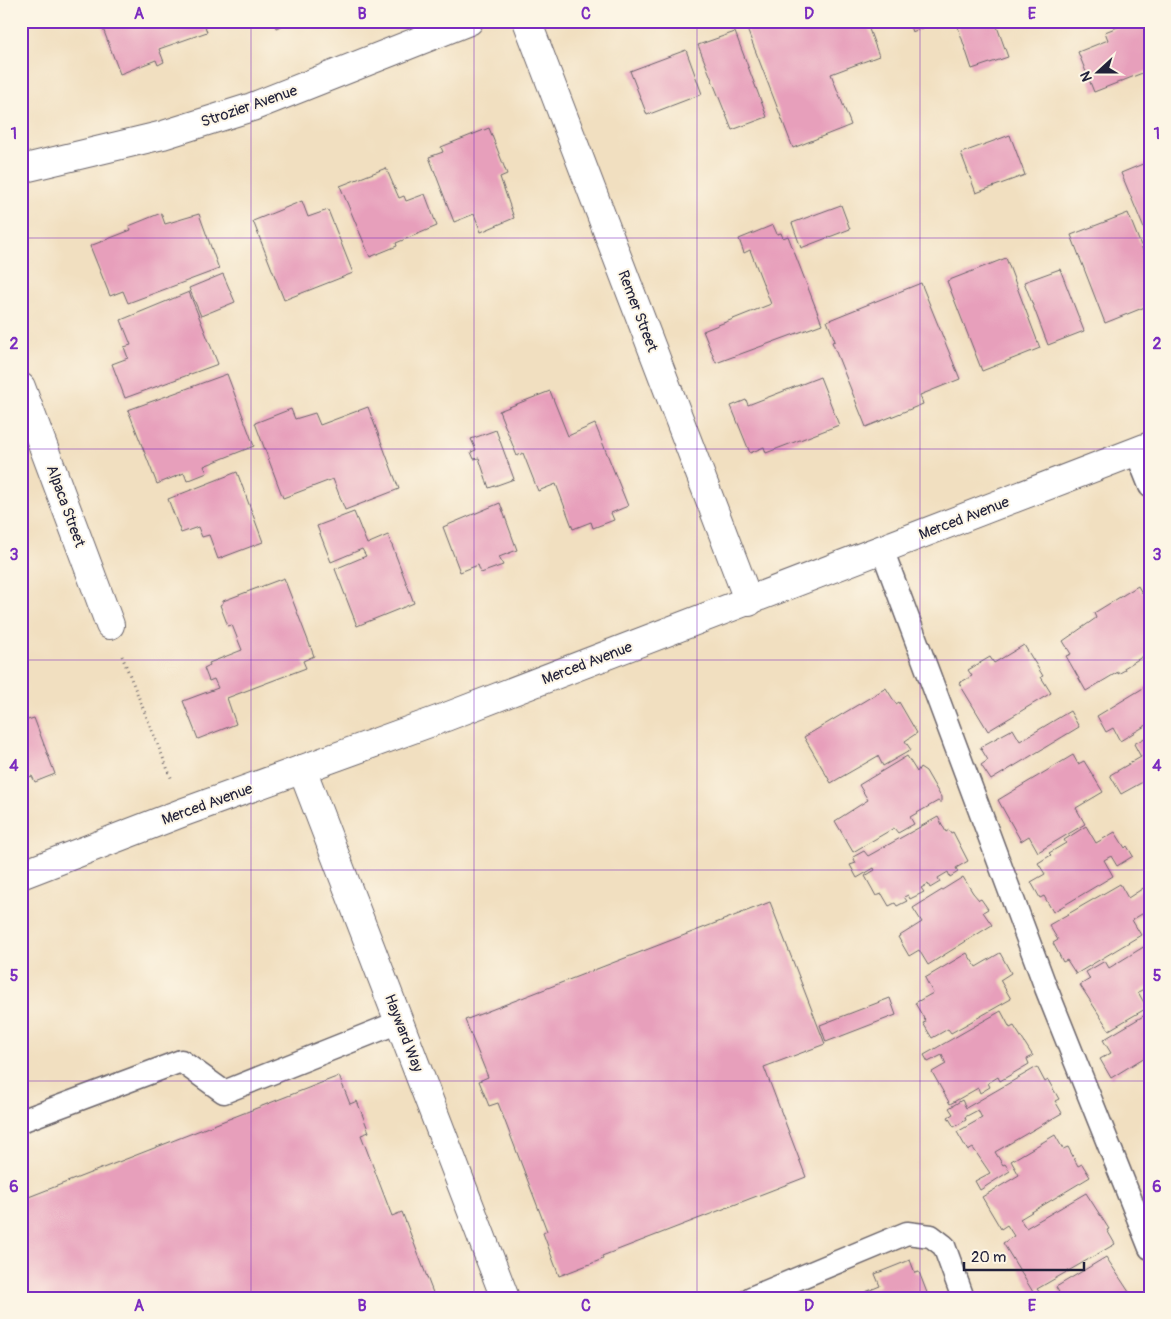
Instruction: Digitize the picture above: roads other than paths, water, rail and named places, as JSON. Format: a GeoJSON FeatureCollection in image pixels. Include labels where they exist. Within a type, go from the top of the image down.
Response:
{"type":"FeatureCollection","features":[{"type":"Feature","properties":{"kind":"street","name":"Strozier Avenue"},"geometry":{"type":"LineString","coordinates":[[21,169],[164,135],[252,107],[469,21]]}},
{"type":"Feature","properties":{"kind":"street","name":"Remer Street"},"geometry":{"type":"LineString","coordinates":[[527,21],[749,602]]}},
{"type":"Feature","properties":{"kind":"street","name":"Alpaca Street"},"geometry":{"type":"LineString","coordinates":[[21,387],[110,626]]}},
{"type":"Feature","properties":{"kind":"street","name":"Merced Avenue"},"geometry":{"type":"LineString","coordinates":[[21,875],[184,812],[446,718],[1143,448]]}},
{"type":"Feature","properties":{"kind":"street","name":"Hayward Way"},"geometry":{"type":"LineString","coordinates":[[302,769],[505,1298]]}},
{"type":"Feature","properties":{"kind":"lane"},"geometry":{"type":"LineString","coordinates":[[1143,448],[1150,486]]}},
{"type":"Feature","properties":{"kind":"lane"},"geometry":{"type":"LineString","coordinates":[[882,550],[1046,988],[1150,1248]]}},
{"type":"Feature","properties":{"kind":"lane"},"geometry":{"type":"LineString","coordinates":[[21,1121],[181,1061],[224,1092],[399,1022]]}},
{"type":"Feature","properties":{"kind":"lane"},"geometry":{"type":"LineString","coordinates":[[751,1298],[908,1234],[931,1236],[944,1246],[963,1298]]}}]}
